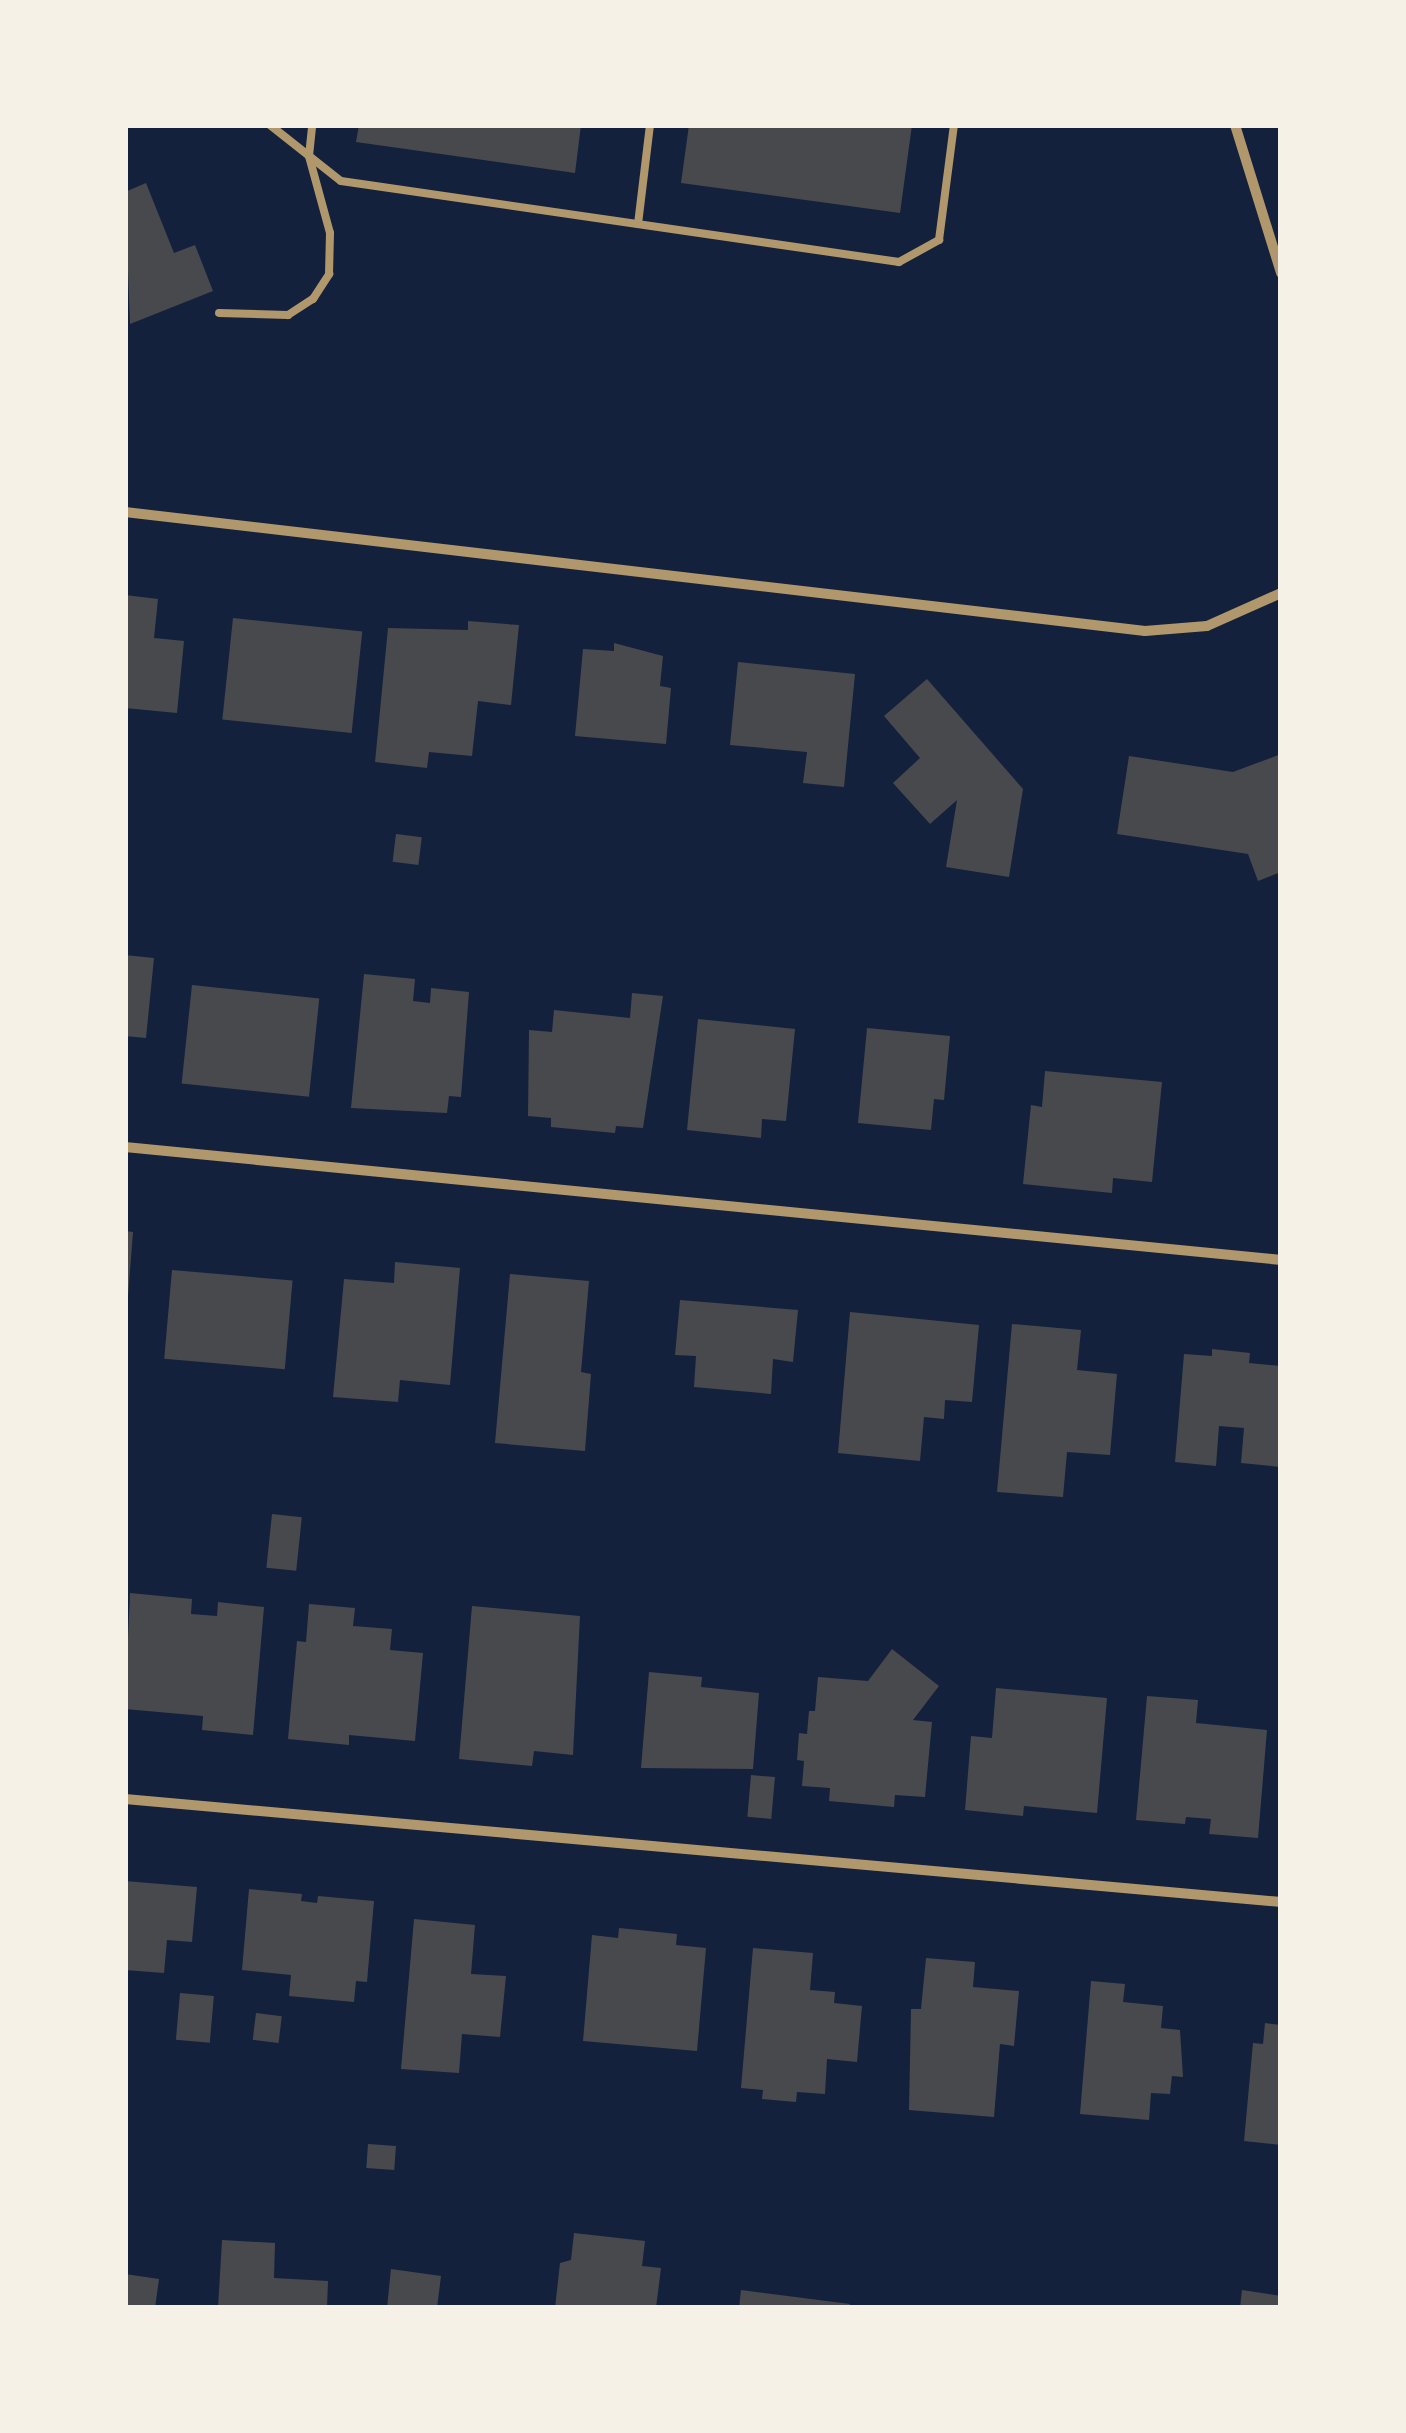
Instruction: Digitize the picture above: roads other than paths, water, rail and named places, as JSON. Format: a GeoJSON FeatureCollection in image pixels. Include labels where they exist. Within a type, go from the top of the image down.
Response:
{"type":"FeatureCollection","features":[{"type":"Feature","properties":{"kind":"street"},"geometry":{"type":"LineString","coordinates":[[1234,125],[1281,273]]}},
{"type":"Feature","properties":{"kind":"street"},"geometry":{"type":"LineString","coordinates":[[125,512],[1146,631],[1207,626],[1281,592]]}},
{"type":"Feature","properties":{"kind":"street"},"geometry":{"type":"LineString","coordinates":[[125,1147],[1281,1260]]}},
{"type":"Feature","properties":{"kind":"street"},"geometry":{"type":"LineString","coordinates":[[125,1799],[1281,1902]]}},
{"type":"Feature","properties":{"kind":"lane"},"geometry":{"type":"LineString","coordinates":[[270,125],[340,181],[899,262],[939,240],[954,125]]}},
{"type":"Feature","properties":{"kind":"lane"},"geometry":{"type":"LineString","coordinates":[[219,313],[288,316],[313,299],[329,274],[330,233],[309,156],[312,125]]}},
{"type":"Feature","properties":{"kind":"lane"},"geometry":{"type":"LineString","coordinates":[[638,224],[650,125]]}}]}
